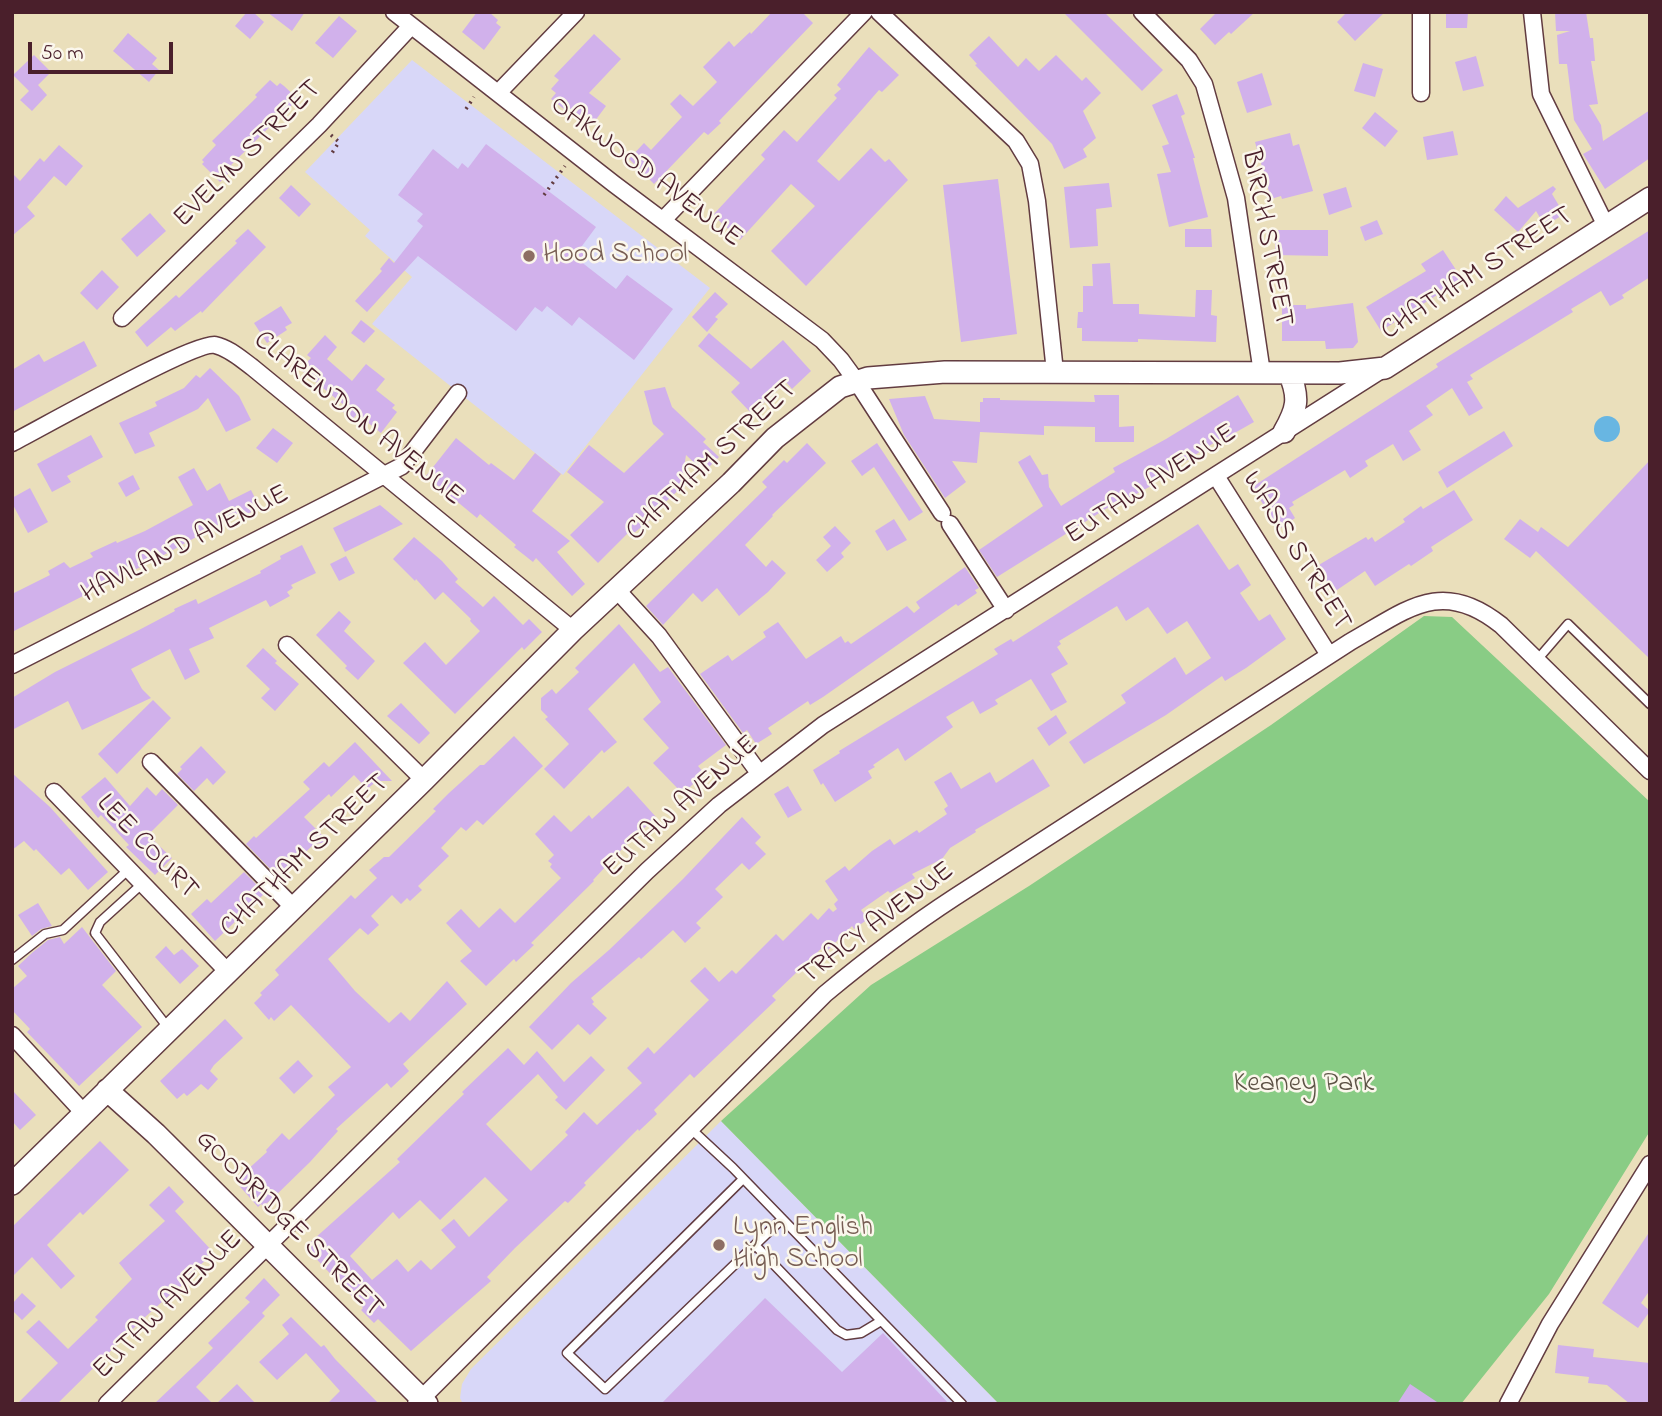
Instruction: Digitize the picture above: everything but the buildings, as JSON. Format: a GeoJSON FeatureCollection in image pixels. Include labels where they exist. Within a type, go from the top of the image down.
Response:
{"type":"FeatureCollection","features":[{"type":"Feature","properties":{"kind":"main road","name":"CHATHAM STREET"},"geometry":{"type":"LineString","coordinates":[[12,1184],[573,630],[731,483],[775,438],[840,387],[889,376],[945,372],[1340,373],[1385,368],[1650,198]]}},
{"type":"Feature","properties":{"kind":"main road"},"geometry":{"type":"LineString","coordinates":[[1284,432],[1296,411],[1296,389],[1289,373]]}},
{"type":"Feature","properties":{"kind":"main road","name":"GOODRIDGE STREET"},"geometry":{"type":"LineString","coordinates":[[107,1090],[156,1134],[422,1402]]}},
{"type":"Feature","properties":{"kind":"street","name":"OAKWOOD AVENUE"},"geometry":{"type":"LineString","coordinates":[[394,12],[822,340],[857,382],[1006,610]]}},
{"type":"Feature","properties":{"kind":"street"},"geometry":{"type":"LineString","coordinates":[[498,93],[576,12]]}},
{"type":"Feature","properties":{"kind":"street"},"geometry":{"type":"LineString","coordinates":[[663,220],[864,12]]}},
{"type":"Feature","properties":{"kind":"street"},"geometry":{"type":"LineString","coordinates":[[879,12],[1016,141],[1030,164],[1037,201],[1055,372]]}},
{"type":"Feature","properties":{"kind":"street","name":"BIRCH STREET"},"geometry":{"type":"LineString","coordinates":[[1142,12],[1189,60],[1204,84],[1236,198],[1262,373]]}},
{"type":"Feature","properties":{"kind":"street"},"geometry":{"type":"LineString","coordinates":[[1421,12],[1421,93]]}},
{"type":"Feature","properties":{"kind":"street"},"geometry":{"type":"LineString","coordinates":[[1532,12],[1541,94],[1606,226]]}},
{"type":"Feature","properties":{"kind":"street","name":"EVELYN STREET"},"geometry":{"type":"LineString","coordinates":[[122,318],[319,125],[411,26]]}},
{"type":"Feature","properties":{"kind":"street","name":"CLARENDON AVENUE"},"geometry":{"type":"LineString","coordinates":[[12,443],[167,362],[196,349],[215,345],[230,351],[252,367],[573,630]]}},
{"type":"Feature","properties":{"kind":"street","name":"EUTAW AVENUE"},"geometry":{"type":"LineString","coordinates":[[107,1404],[685,834],[758,773],[823,725],[1385,368]]}},
{"type":"Feature","properties":{"kind":"street","name":"HAVILAND AVENUE"},"geometry":{"type":"LineString","coordinates":[[12,664],[402,467],[458,393]]}},
{"type":"Feature","properties":{"kind":"street","name":"WASS STREET"},"geometry":{"type":"LineString","coordinates":[[1216,476],[1329,655]]}},
{"type":"Feature","properties":{"kind":"street"},"geometry":{"type":"LineString","coordinates":[[616,589],[659,636],[758,773]]}},
{"type":"Feature","properties":{"kind":"street","name":"TRACY AVENUE"},"geometry":{"type":"LineString","coordinates":[[422,1402],[825,994],[901,933],[1329,655],[1409,608],[1428,602],[1454,601],[1483,610],[1537,660]]}},
{"type":"Feature","properties":{"kind":"street"},"geometry":{"type":"LineString","coordinates":[[287,645],[424,780]]}},
{"type":"Feature","properties":{"kind":"street"},"geometry":{"type":"LineString","coordinates":[[1537,660],[1650,771]]}},
{"type":"Feature","properties":{"kind":"street"},"geometry":{"type":"LineString","coordinates":[[151,762],[294,908]]}},
{"type":"Feature","properties":{"kind":"street","name":"LEE COURT"},"geometry":{"type":"LineString","coordinates":[[54,792],[229,972]]}},
{"type":"Feature","properties":{"kind":"street"},"geometry":{"type":"LineString","coordinates":[[12,1035],[83,1112]]}},
{"type":"Feature","properties":{"kind":"street"},"geometry":{"type":"LineString","coordinates":[[1508,1404],[1550,1324],[1650,1164]]}},
{"type":"Feature","properties":{"kind":"lane"},"geometry":{"type":"LineString","coordinates":[[1537,660],[1568,624],[1648,699]]}},
{"type":"Feature","properties":{"kind":"lane"},"geometry":{"type":"LineString","coordinates":[[12,960],[46,934],[63,930],[129,869]]}},
{"type":"Feature","properties":{"kind":"lane"},"geometry":{"type":"LineString","coordinates":[[142,883],[100,922],[95,933],[169,1029]]}},
{"type":"Feature","properties":{"kind":"lane"},"geometry":{"type":"LineString","coordinates":[[690,1128],[962,1404]]}},
{"type":"Feature","properties":{"kind":"lane"},"geometry":{"type":"LineString","coordinates":[[743,1179],[567,1353],[605,1389],[782,1219]]}},
{"type":"Feature","properties":{"kind":"lane"},"geometry":{"type":"LineString","coordinates":[[755,1245],[846,1335],[861,1333],[881,1321]]}},
{"type":"Feature","properties":{"kind":"path"},"geometry":{"type":"LineString","coordinates":[[332,153],[339,142]]}},
{"type":"Feature","properties":{"kind":"shaded area","name":"Hood School"},"geometry":{"type":"Polygon","coordinates":[[[412,60],[710,288],[563,475],[372,324],[412,277],[365,236],[370,230],[305,172],[412,60]]]}},
{"type":"Feature","properties":{"kind":"shaded area","name":"Lynn English High School"},"geometry":{"type":"Polygon","coordinates":[[[721,1121],[999,1404],[463,1404],[460,1398],[462,1384],[471,1369],[721,1121]]]}},
{"type":"Feature","properties":{"kind":"green space","name":"Keaney Park"},"geometry":{"type":"Polygon","coordinates":[[[1424,616],[1452,617],[1650,802],[1650,1131],[1549,1294],[1461,1404],[999,1404],[721,1121],[871,985],[1029,886],[1271,725],[1424,616]]]}},
{"type":"Feature","properties":{"kind":"water"},"geometry":{"type":"Polygon","coordinates":[[[1607,416],[1616,420],[1620,429],[1616,438],[1607,442],[1598,438],[1594,429],[1598,420],[1607,416]]]}},
{"type":"Feature","properties":{"kind":"place","name":"Hood School"},"geometry":{"type":"Point","coordinates":[529,256]}},
{"type":"Feature","properties":{"kind":"place","name":"Lynn English High School"},"geometry":{"type":"Point","coordinates":[719,1245]}}]}
